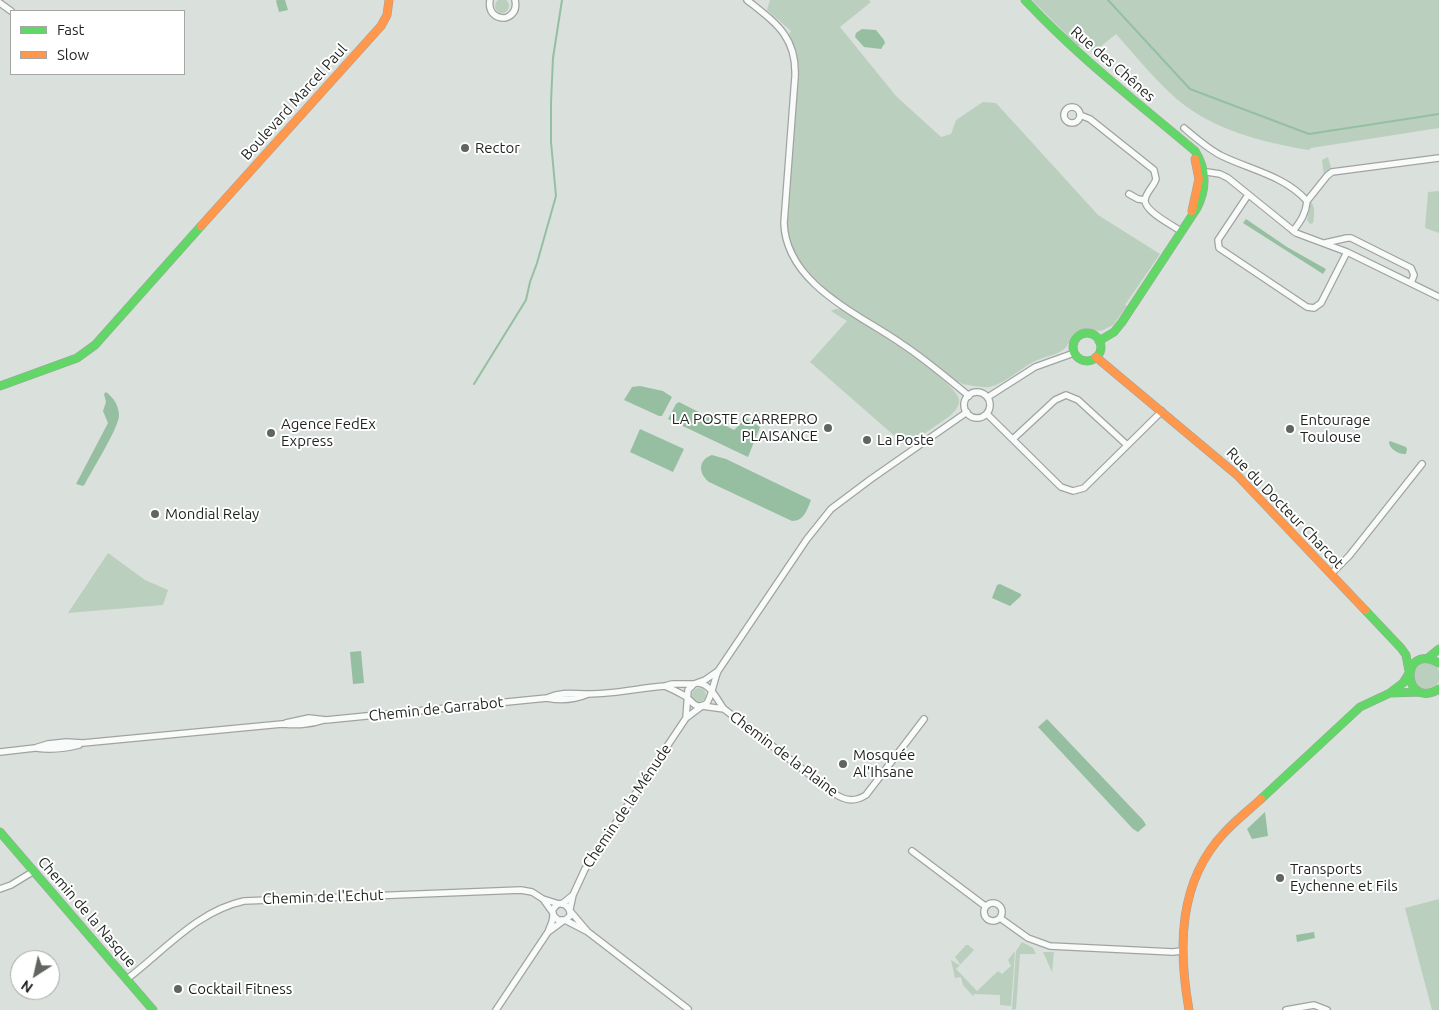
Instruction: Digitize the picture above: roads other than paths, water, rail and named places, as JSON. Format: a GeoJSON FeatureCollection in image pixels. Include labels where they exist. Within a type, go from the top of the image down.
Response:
{"type":"FeatureCollection","features":[{"type":"Feature","properties":{"kind":"street","name":"Boulevard Marcel Paul"},"geometry":{"type":"LineString","coordinates":[[0,386],[70,361],[87,352],[106,334],[381,26],[388,15],[389,0]]}},
{"type":"Feature","properties":{"kind":"street"},"geometry":{"type":"LineString","coordinates":[[490,0],[489,8],[492,14],[496,17],[505,18],[509,17],[515,10],[515,0]]}},
{"type":"Feature","properties":{"kind":"street"},"geometry":{"type":"LineString","coordinates":[[747,0],[782,29],[791,45],[794,58],[795,77],[784,234],[794,260],[805,274],[832,299],[913,351],[968,396]]}},
{"type":"Feature","properties":{"kind":"street","name":"Rue des Chênes"},"geometry":{"type":"LineString","coordinates":[[1025,0],[1076,52],[1186,144],[1198,156],[1202,171]]}},
{"type":"Feature","properties":{"kind":"street"},"geometry":{"type":"LineString","coordinates":[[0,3],[10,10]]}},
{"type":"Feature","properties":{"kind":"street"},"geometry":{"type":"LineString","coordinates":[[1080,115],[1090,119],[1154,170],[1156,179],[1145,200],[1149,210],[1181,231]]}},
{"type":"Feature","properties":{"kind":"street"},"geometry":{"type":"LineString","coordinates":[[1184,128],[1212,151],[1286,183],[1307,201]]}},
{"type":"Feature","properties":{"kind":"street"},"geometry":{"type":"LineString","coordinates":[[1293,231],[1305,214],[1307,201],[1332,172],[1439,158]]}},
{"type":"Feature","properties":{"kind":"street"},"geometry":{"type":"LineString","coordinates":[[1191,215],[1202,171]]}},
{"type":"Feature","properties":{"kind":"street"},"geometry":{"type":"LineString","coordinates":[[1202,171],[1223,175],[1293,231],[1306,238],[1344,251],[1439,297]]}},
{"type":"Feature","properties":{"kind":"street"},"geometry":{"type":"LineString","coordinates":[[1099,341],[1114,332],[1122,322],[1197,208],[1203,197],[1206,184],[1202,171]]}},
{"type":"Feature","properties":{"kind":"street"},"geometry":{"type":"LineString","coordinates":[[1129,194],[1137,199],[1145,200]]}},
{"type":"Feature","properties":{"kind":"street"},"geometry":{"type":"LineString","coordinates":[[1248,195],[1218,240],[1219,248],[1307,307],[1316,308],[1321,303],[1344,251],[1341,243],[1343,239]]}},
{"type":"Feature","properties":{"kind":"street"},"geometry":{"type":"LineString","coordinates":[[1325,243],[1351,238],[1411,268],[1414,275],[1411,284]]}},
{"type":"Feature","properties":{"kind":"street"},"geometry":{"type":"LineString","coordinates":[[1090,334],[1096,336],[1099,341],[1100,353],[1090,361],[1078,358],[1074,352],[1074,341],[1078,336],[1090,334]]}},
{"type":"Feature","properties":{"kind":"street"},"geometry":{"type":"LineString","coordinates":[[988,397],[1035,367],[1074,352]]}},
{"type":"Feature","properties":{"kind":"street","name":"Rue du Docteur Charcot"},"geometry":{"type":"LineString","coordinates":[[1096,358],[1237,475],[1401,648],[1406,655],[1411,684],[1419,692]]}},
{"type":"Feature","properties":{"kind":"street"},"geometry":{"type":"LineString","coordinates":[[976,392],[988,397],[990,407],[987,414],[977,418],[967,412],[965,402],[968,396],[976,392]]}},
{"type":"Feature","properties":{"kind":"street"},"geometry":{"type":"LineString","coordinates":[[1013,440],[1056,400],[1066,396],[1078,400],[1127,446]]}},
{"type":"Feature","properties":{"kind":"street"},"geometry":{"type":"LineString","coordinates":[[987,414],[1061,487],[1073,491],[1084,488],[1162,411]]}},
{"type":"Feature","properties":{"kind":"street"},"geometry":{"type":"LineString","coordinates":[[665,686],[688,698],[692,704],[702,706],[710,701],[711,691],[718,671],[799,552],[831,509],[853,491],[967,412]]}},
{"type":"Feature","properties":{"kind":"street"},"geometry":{"type":"LineString","coordinates":[[1331,574],[1349,556],[1422,464]]}},
{"type":"Feature","properties":{"kind":"street","name":"Rue du Docteur Charcot"},"geometry":{"type":"LineString","coordinates":[[1401,648],[1439,663]]}},
{"type":"Feature","properties":{"kind":"street"},"geometry":{"type":"LineString","coordinates":[[1189,1010],[1181,950],[1183,920],[1189,892],[1202,864],[1216,843],[1353,712],[1367,702],[1390,693],[1403,683],[1414,662],[1427,658],[1439,649]]}},
{"type":"Feature","properties":{"kind":"street"},"geometry":{"type":"LineString","coordinates":[[688,698],[688,690],[696,683],[705,680],[718,671]]}},
{"type":"Feature","properties":{"kind":"street"},"geometry":{"type":"LineString","coordinates":[[696,683],[706,685],[711,691]]}},
{"type":"Feature","properties":{"kind":"street","name":"Chemin de Garrabot"},"geometry":{"type":"LineString","coordinates":[[0,752],[66,742],[83,743],[282,724],[299,726],[324,720],[547,698],[556,694],[588,694],[696,683]]}},
{"type":"Feature","properties":{"kind":"street"},"geometry":{"type":"LineString","coordinates":[[1430,693],[1439,689]]}},
{"type":"Feature","properties":{"kind":"street","name":"Chemin de la Plaine"},"geometry":{"type":"LineString","coordinates":[[711,691],[724,710],[836,794],[850,800],[860,799],[866,795],[924,718]]}},
{"type":"Feature","properties":{"kind":"street"},"geometry":{"type":"LineString","coordinates":[[1390,693],[1419,692],[1439,696]]}},
{"type":"Feature","properties":{"kind":"street","name":"Chemin de la Ménude"},"geometry":{"type":"LineString","coordinates":[[686,718],[688,698]]}},
{"type":"Feature","properties":{"kind":"street","name":"Chemin de la Plaine"},"geometry":{"type":"LineString","coordinates":[[702,706],[724,710]]}},
{"type":"Feature","properties":{"kind":"street","name":"Chemin de la Ménude"},"geometry":{"type":"LineString","coordinates":[[570,910],[573,895],[585,869],[686,718],[702,706]]}},
{"type":"Feature","properties":{"kind":"street","name":"Chemin de la Nasque"},"geometry":{"type":"LineString","coordinates":[[0,832],[153,1010]]}},
{"type":"Feature","properties":{"kind":"street"},"geometry":{"type":"LineString","coordinates":[[912,852],[985,906]]}},
{"type":"Feature","properties":{"kind":"street"},"geometry":{"type":"LineString","coordinates":[[0,889],[11,885],[34,871]]}},
{"type":"Feature","properties":{"kind":"street","name":"Chemin de l'Echut"},"geometry":{"type":"LineString","coordinates":[[127,979],[198,921],[221,908],[244,902],[292,898],[522,890],[561,904]]}},
{"type":"Feature","properties":{"kind":"street","name":"Chemin de la Ménude"},"geometry":{"type":"LineString","coordinates":[[561,904],[573,895]]}},
{"type":"Feature","properties":{"kind":"street"},"geometry":{"type":"LineString","coordinates":[[543,899],[556,919],[588,932]]}},
{"type":"Feature","properties":{"kind":"street"},"geometry":{"type":"LineString","coordinates":[[990,903],[998,904],[1002,912],[1000,918],[992,921],[987,920],[983,912],[985,906],[990,903]]}},
{"type":"Feature","properties":{"kind":"street"},"geometry":{"type":"LineString","coordinates":[[496,1010],[548,932],[554,907],[561,904],[567,906],[588,932],[689,1010]]}},
{"type":"Feature","properties":{"kind":"street"},"geometry":{"type":"LineString","coordinates":[[548,932],[568,918],[570,910]]}},
{"type":"Feature","properties":{"kind":"street"},"geometry":{"type":"LineString","coordinates":[[1000,918],[1028,938],[1050,946],[1173,952],[1181,950]]}},
{"type":"Feature","properties":{"kind":"street"},"geometry":{"type":"LineString","coordinates":[[1286,1010],[1314,1005],[1327,1010]]}},
{"type":"Feature","properties":{"kind":"waterway"},"geometry":{"type":"LineString","coordinates":[[474,384],[526,300],[556,196],[551,142],[551,102],[553,58],[562,0]]}},
{"type":"Feature","properties":{"kind":"waterway"},"geometry":{"type":"LineString","coordinates":[[1108,0],[1190,89],[1309,134],[1439,114]]}},
{"type":"Feature","properties":{"kind":"place","name":"Rector"},"geometry":{"type":"Point","coordinates":[465,148]}},
{"type":"Feature","properties":{"kind":"place","name":"LA POSTE CARREPRO PLAISANCE"},"geometry":{"type":"Point","coordinates":[828,428]}},
{"type":"Feature","properties":{"kind":"place","name":"Entourage Toulouse"},"geometry":{"type":"Point","coordinates":[1290,429]}},
{"type":"Feature","properties":{"kind":"place","name":"Agence FedEx Express"},"geometry":{"type":"Point","coordinates":[271,433]}},
{"type":"Feature","properties":{"kind":"place","name":"La Poste"},"geometry":{"type":"Point","coordinates":[867,440]}},
{"type":"Feature","properties":{"kind":"place","name":"Mondial Relay"},"geometry":{"type":"Point","coordinates":[155,514]}},
{"type":"Feature","properties":{"kind":"place","name":"Mosquée Al'Ihsane"},"geometry":{"type":"Point","coordinates":[843,764]}},
{"type":"Feature","properties":{"kind":"place","name":"Transports Eychenne et Fils"},"geometry":{"type":"Point","coordinates":[1280,878]}},
{"type":"Feature","properties":{"kind":"place","name":"Cocktail Fitness"},"geometry":{"type":"Point","coordinates":[178,989]}}]}
